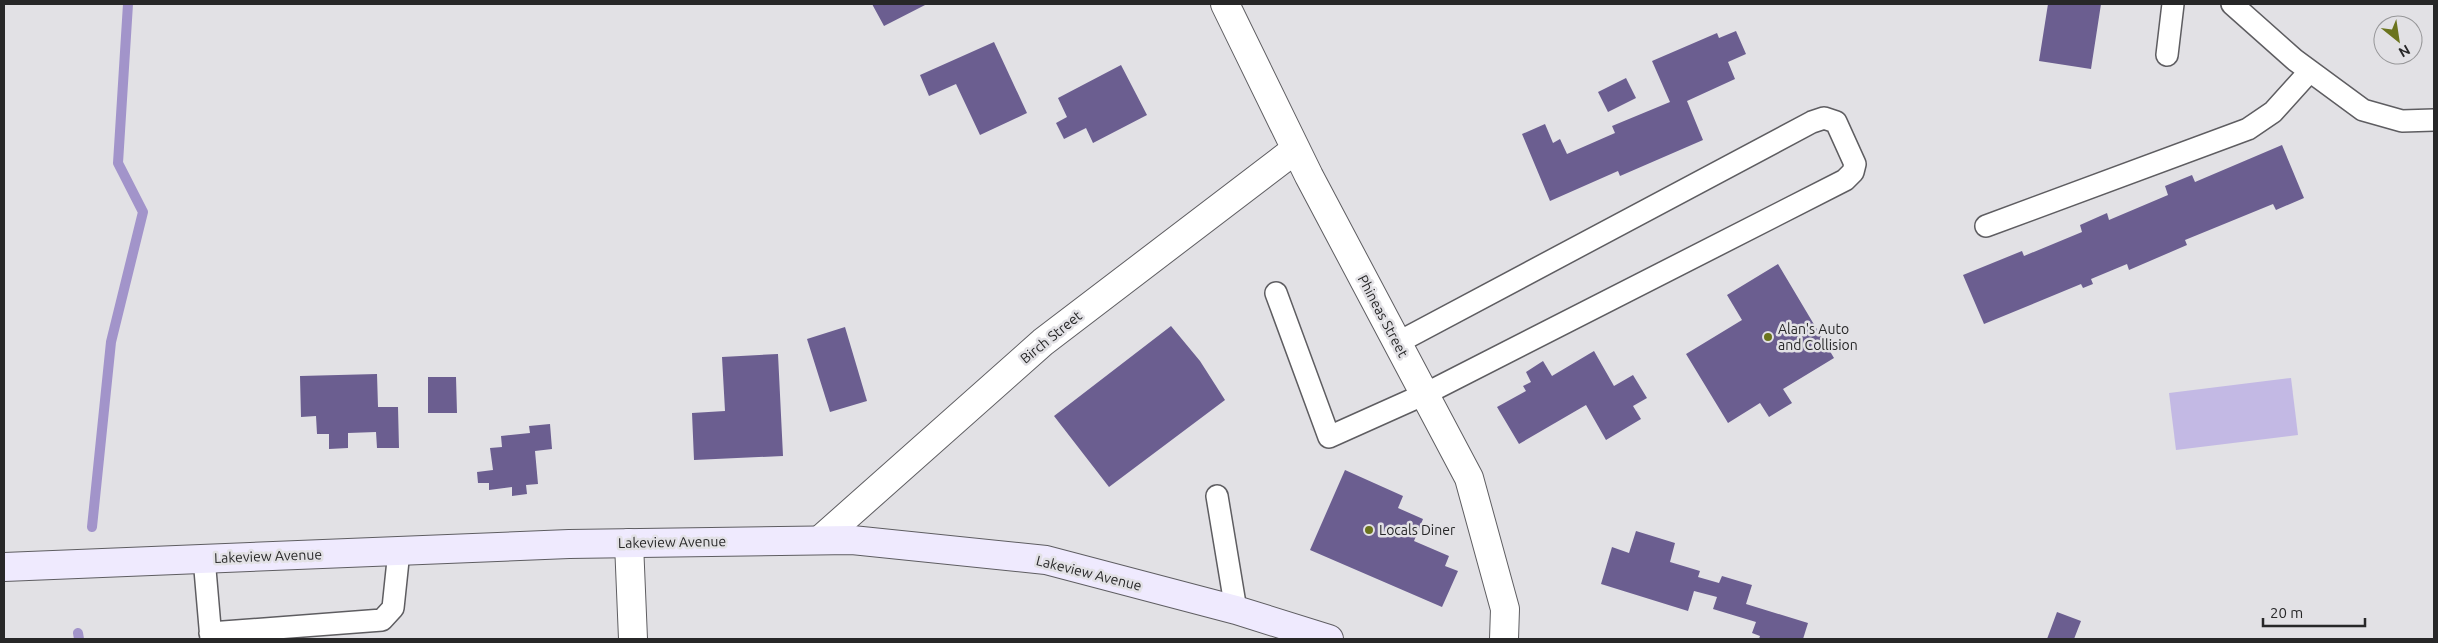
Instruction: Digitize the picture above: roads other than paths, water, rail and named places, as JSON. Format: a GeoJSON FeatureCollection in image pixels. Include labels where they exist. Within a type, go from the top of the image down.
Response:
{"type":"FeatureCollection","features":[{"type":"Feature","properties":{"kind":"main road","name":"Lakeview Avenue"},"geometry":{"type":"LineString","coordinates":[[4,567],[399,550],[629,543],[852,540],[1046,560],[1236,610],[1329,639]]}},
{"type":"Feature","properties":{"kind":"street","name":"Phineas Street"},"geometry":{"type":"LineString","coordinates":[[1225,4],[1296,149],[1469,478],[1505,609],[1504,639]]}},
{"type":"Feature","properties":{"kind":"street","name":"Birch Street"},"geometry":{"type":"LineString","coordinates":[[820,540],[1043,342],[1296,149]]}},
{"type":"Feature","properties":{"kind":"street"},"geometry":{"type":"LineString","coordinates":[[629,543],[633,639]]}},
{"type":"Feature","properties":{"kind":"lane"},"geometry":{"type":"LineString","coordinates":[[2166,55],[2173,4]]}},
{"type":"Feature","properties":{"kind":"lane"},"geometry":{"type":"LineString","coordinates":[[2232,4],[2310,72],[2363,110],[2402,121],[2434,120]]}},
{"type":"Feature","properties":{"kind":"lane"},"geometry":{"type":"LineString","coordinates":[[1986,226],[2248,129],[2273,112],[2310,72]]}},
{"type":"Feature","properties":{"kind":"lane"},"geometry":{"type":"LineString","coordinates":[[1276,293],[1330,437],[1424,394],[1845,180],[1853,172],[1855,164],[1836,122],[1824,118],[1812,122],[1398,343]]}},
{"type":"Feature","properties":{"kind":"lane"},"geometry":{"type":"LineString","coordinates":[[1217,496],[1236,610]]}},
{"type":"Feature","properties":{"kind":"lane"},"geometry":{"type":"LineString","coordinates":[[204,558],[211,636],[382,620],[393,608],[399,550]]}},
{"type":"Feature","properties":{"kind":"waterway"},"geometry":{"type":"LineString","coordinates":[[92,527],[111,342],[143,212],[118,163],[128,4]]}},
{"type":"Feature","properties":{"kind":"waterway"},"geometry":{"type":"LineString","coordinates":[[78,633],[79,639]]}},
{"type":"Feature","properties":{"kind":"place","name":"Alan's Auto and Collision"},"geometry":{"type":"Point","coordinates":[1768,337]}},
{"type":"Feature","properties":{"kind":"place","name":"Locals Diner"},"geometry":{"type":"Point","coordinates":[1369,530]}}]}
